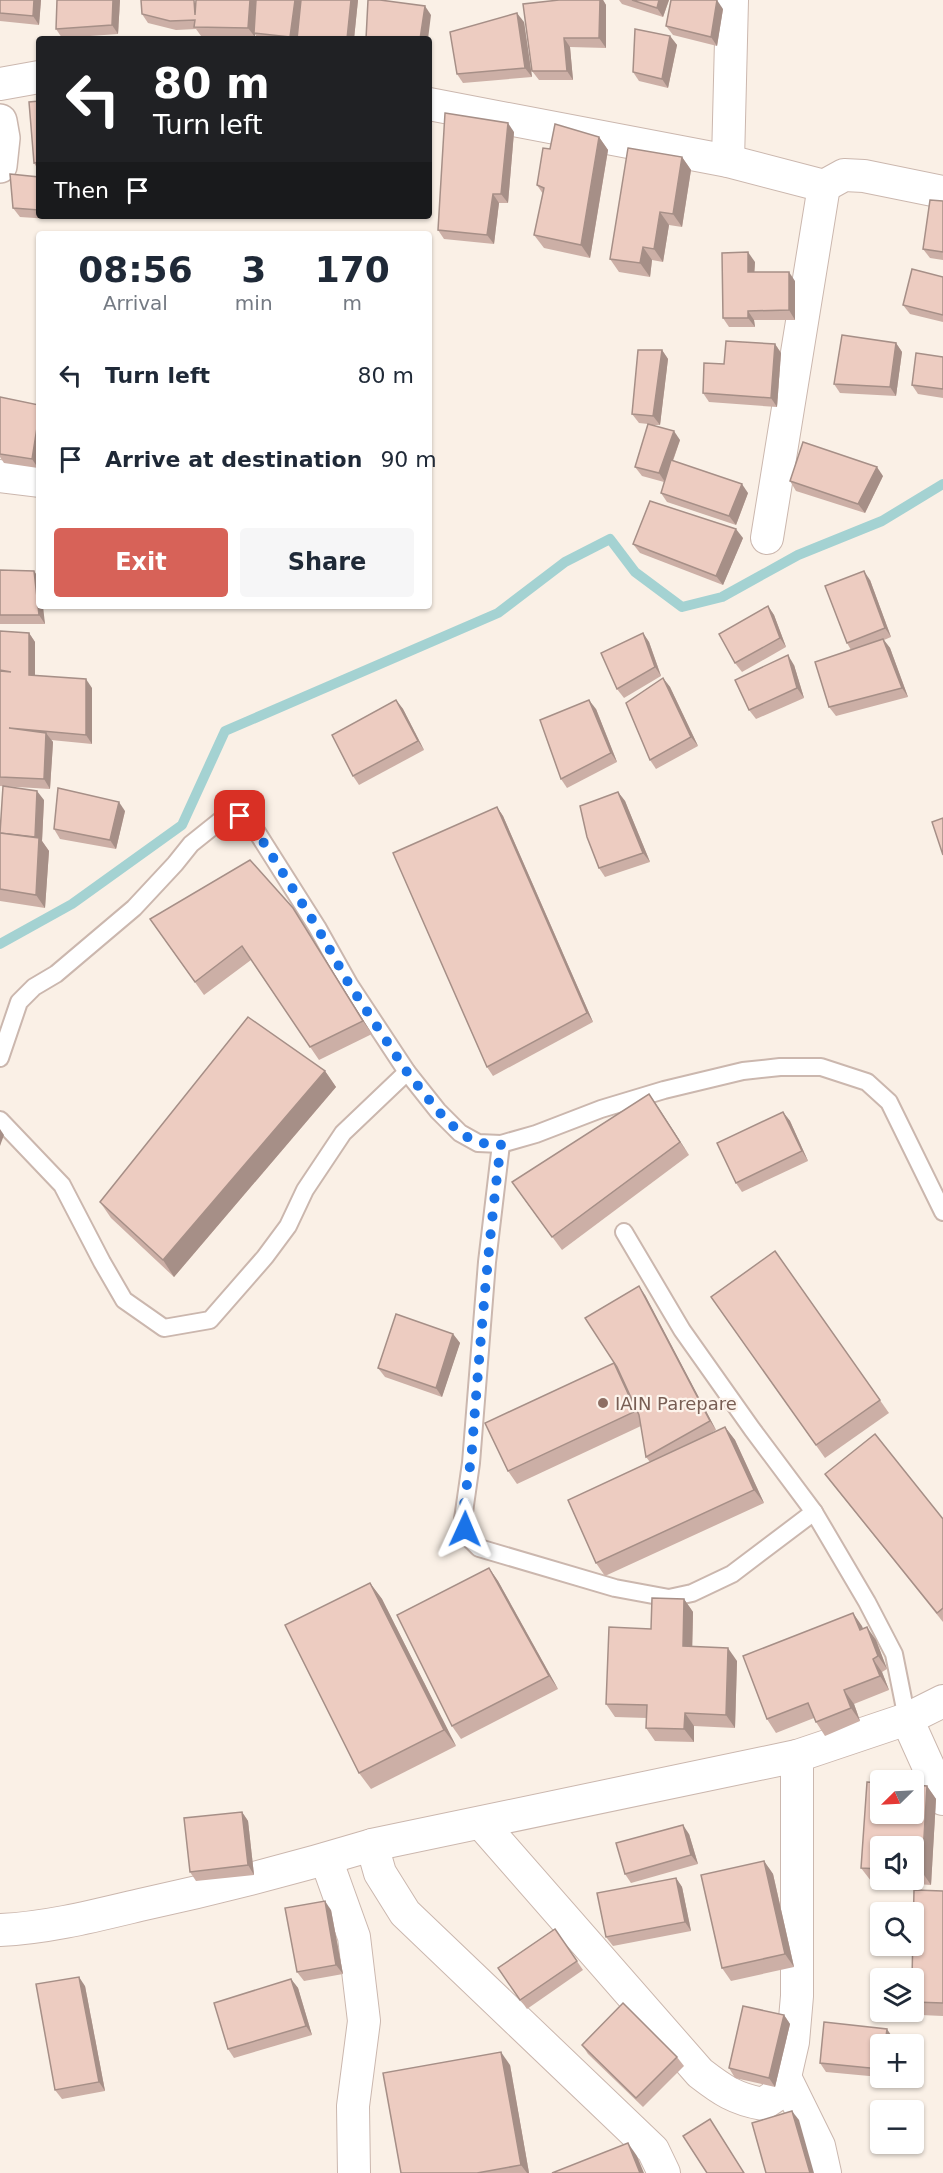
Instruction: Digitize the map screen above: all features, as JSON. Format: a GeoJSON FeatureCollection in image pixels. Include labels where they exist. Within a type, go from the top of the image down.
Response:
{"type":"FeatureCollection","features":[{"type":"Feature","properties":{"kind":"street"},"geometry":{"type":"LineString","coordinates":[[728,161],[732,0]]}},
{"type":"Feature","properties":{"kind":"street"},"geometry":{"type":"LineString","coordinates":[[0,84],[36,78]]}},
{"type":"Feature","properties":{"kind":"street"},"geometry":{"type":"LineString","coordinates":[[432,105],[728,161],[824,186],[844,175],[864,176],[943,192]]}},
{"type":"Feature","properties":{"kind":"street"},"geometry":{"type":"LineString","coordinates":[[0,121],[3,138],[0,166]]}},
{"type":"Feature","properties":{"kind":"street"},"geometry":{"type":"LineString","coordinates":[[767,538],[824,186]]}},
{"type":"Feature","properties":{"kind":"street"},"geometry":{"type":"LineString","coordinates":[[0,476],[36,481]]}},
{"type":"Feature","properties":{"kind":"street"},"geometry":{"type":"LineString","coordinates":[[0,1930],[24,1929],[88,1917],[326,1859],[372,1845],[482,1824],[797,1756],[907,1719],[943,1701]]}},
{"type":"Feature","properties":{"kind":"street"},"geometry":{"type":"LineString","coordinates":[[907,1719],[943,1799]]}},
{"type":"Feature","properties":{"kind":"street"},"geometry":{"type":"LineString","coordinates":[[482,1824],[700,2073],[726,2093],[745,2101],[763,2104],[775,2096],[785,2078],[793,2042],[797,1996],[797,1756]]}},
{"type":"Feature","properties":{"kind":"street"},"geometry":{"type":"LineString","coordinates":[[372,1845],[380,1872],[405,1913],[653,2150],[664,2173]]}},
{"type":"Feature","properties":{"kind":"street"},"geometry":{"type":"LineString","coordinates":[[326,1859],[354,1937],[364,2021],[353,2106],[354,2173]]}},
{"type":"Feature","properties":{"kind":"street"},"geometry":{"type":"LineString","coordinates":[[785,2078],[819,2146],[825,2173]]}},
{"type":"Feature","properties":{"kind":"lane"},"geometry":{"type":"LineString","coordinates":[[0,1058],[19,1002],[34,987],[56,974],[134,908],[152,886],[176,864],[191,844],[221,820],[240,816],[255,829],[317,927],[349,984],[407,1072],[438,1111],[460,1133],[478,1143],[501,1144],[664,1090],[743,1071],[780,1067],[821,1067],[867,1082],[889,1102],[943,1212]]}},
{"type":"Feature","properties":{"kind":"lane"},"geometry":{"type":"LineString","coordinates":[[0,1120],[62,1185],[124,1300],[164,1328],[210,1320],[288,1226],[305,1190],[343,1133],[407,1072]]}},
{"type":"Feature","properties":{"kind":"lane"},"geometry":{"type":"LineString","coordinates":[[501,1144],[487,1262],[471,1463],[463,1519],[470,1539],[479,1548],[615,1588],[669,1598],[692,1593],[732,1574],[814,1512]]}},
{"type":"Feature","properties":{"kind":"lane"},"geometry":{"type":"LineString","coordinates":[[624,1232],[682,1330],[814,1512],[867,1602],[894,1654],[907,1719]]}},
{"type":"Feature","properties":{"kind":"building"},"geometry":{"type":"Polygon","coordinates":[[[0,0],[34,0],[33,16],[0,13],[0,0]]]}},
{"type":"Feature","properties":{"kind":"building"},"geometry":{"type":"Polygon","coordinates":[[[57,0],[113,0],[112,25],[56,29],[57,0]]]}},
{"type":"Feature","properties":{"kind":"building"},"geometry":{"type":"Polygon","coordinates":[[[141,0],[194,0],[195,15],[196,0],[250,0],[248,28],[194,27],[195,20],[170,21],[142,14],[141,0]]]}},
{"type":"Feature","properties":{"kind":"building"},"geometry":{"type":"Polygon","coordinates":[[[256,0],[295,0],[290,36],[254,33],[256,0]]]}},
{"type":"Feature","properties":{"kind":"building"},"geometry":{"type":"Polygon","coordinates":[[[301,0],[351,0],[347,36],[297,36],[301,0]]]}},
{"type":"Feature","properties":{"kind":"building"},"geometry":{"type":"Polygon","coordinates":[[[368,0],[425,6],[420,36],[366,36],[368,0]]]}},
{"type":"Feature","properties":{"kind":"building"},"geometry":{"type":"Polygon","coordinates":[[[559,0],[600,0],[599,38],[564,38],[567,71],[532,71],[523,4],[559,0]]]}},
{"type":"Feature","properties":{"kind":"building"},"geometry":{"type":"Polygon","coordinates":[[[632,0],[659,0],[657,8],[632,0]]]}},
{"type":"Feature","properties":{"kind":"building"},"geometry":{"type":"Polygon","coordinates":[[[671,0],[717,0],[711,37],[666,26],[671,0]]]}},
{"type":"Feature","properties":{"kind":"building"},"geometry":{"type":"Polygon","coordinates":[[[517,13],[525,68],[457,74],[450,32],[517,13]]]}},
{"type":"Feature","properties":{"kind":"building"},"geometry":{"type":"Polygon","coordinates":[[[635,29],[670,36],[662,79],[633,72],[635,29]]]}},
{"type":"Feature","properties":{"kind":"building"},"geometry":{"type":"Polygon","coordinates":[[[36,101],[36,163],[34,163],[29,102],[36,101]]]}},
{"type":"Feature","properties":{"kind":"building"},"geometry":{"type":"Polygon","coordinates":[[[445,113],[508,123],[501,194],[493,194],[487,235],[438,230],[445,113]]]}},
{"type":"Feature","properties":{"kind":"building"},"geometry":{"type":"Polygon","coordinates":[[[555,124],[599,137],[581,245],[534,235],[544,188],[537,185],[543,148],[550,149],[555,124]]]}},
{"type":"Feature","properties":{"kind":"building"},"geometry":{"type":"Polygon","coordinates":[[[628,148],[682,157],[673,214],[660,212],[654,249],[643,247],[640,263],[610,259],[628,148]]]}},
{"type":"Feature","properties":{"kind":"building"},"geometry":{"type":"Polygon","coordinates":[[[10,174],[36,177],[36,210],[13,208],[10,174]]]}},
{"type":"Feature","properties":{"kind":"building"},"geometry":{"type":"Polygon","coordinates":[[[930,200],[943,201],[943,252],[923,249],[930,200]]]}},
{"type":"Feature","properties":{"kind":"building"},"geometry":{"type":"Polygon","coordinates":[[[748,252],[748,272],[789,272],[789,310],[748,311],[748,318],[723,318],[722,253],[748,252]]]}},
{"type":"Feature","properties":{"kind":"building"},"geometry":{"type":"Polygon","coordinates":[[[912,269],[943,277],[943,315],[903,305],[912,269]]]}},
{"type":"Feature","properties":{"kind":"building"},"geometry":{"type":"Polygon","coordinates":[[[842,335],[896,343],[890,387],[834,384],[842,335]]]}},
{"type":"Feature","properties":{"kind":"building"},"geometry":{"type":"Polygon","coordinates":[[[726,341],[775,344],[771,398],[703,393],[704,363],[724,364],[726,341]]]}},
{"type":"Feature","properties":{"kind":"building"},"geometry":{"type":"Polygon","coordinates":[[[638,350],[662,350],[653,416],[632,414],[638,350]]]}},
{"type":"Feature","properties":{"kind":"building"},"geometry":{"type":"Polygon","coordinates":[[[916,353],[943,357],[943,389],[912,385],[916,353]]]}},
{"type":"Feature","properties":{"kind":"building"},"geometry":{"type":"Polygon","coordinates":[[[0,397],[36,404],[36,434],[32,459],[0,454],[0,397]]]}},
{"type":"Feature","properties":{"kind":"building"},"geometry":{"type":"Polygon","coordinates":[[[648,424],[674,431],[659,473],[635,467],[648,424]]]}},
{"type":"Feature","properties":{"kind":"building"},"geometry":{"type":"Polygon","coordinates":[[[803,442],[877,467],[858,504],[790,481],[803,442]]]}},
{"type":"Feature","properties":{"kind":"building"},"geometry":{"type":"Polygon","coordinates":[[[671,460],[742,484],[729,516],[661,493],[671,460]]]}},
{"type":"Feature","properties":{"kind":"building"},"geometry":{"type":"Polygon","coordinates":[[[650,501],[736,529],[716,576],[633,544],[650,501]]]}},
{"type":"Feature","properties":{"kind":"building"},"geometry":{"type":"Polygon","coordinates":[[[0,570],[34,571],[36,609],[38,609],[39,615],[0,615],[0,570]]]}},
{"type":"Feature","properties":{"kind":"building"},"geometry":{"type":"Polygon","coordinates":[[[864,571],[885,628],[847,643],[825,586],[864,571]]]}},
{"type":"Feature","properties":{"kind":"building"},"geometry":{"type":"Polygon","coordinates":[[[768,606],[780,638],[735,663],[719,634],[768,606]]]}},
{"type":"Feature","properties":{"kind":"building"},"geometry":{"type":"Polygon","coordinates":[[[0,631],[29,633],[29,675],[86,679],[86,735],[9,728],[46,733],[44,779],[0,777],[0,671],[11,672],[0,670],[0,631]]]}},
{"type":"Feature","properties":{"kind":"building"},"geometry":{"type":"Polygon","coordinates":[[[643,633],[655,667],[617,689],[601,653],[643,633]]]}},
{"type":"Feature","properties":{"kind":"building"},"geometry":{"type":"Polygon","coordinates":[[[883,639],[902,688],[829,707],[815,662],[883,639]]]}},
{"type":"Feature","properties":{"kind":"building"},"geometry":{"type":"Polygon","coordinates":[[[788,655],[797,688],[749,710],[735,680],[788,655]]]}},
{"type":"Feature","properties":{"kind":"building"},"geometry":{"type":"Polygon","coordinates":[[[663,678],[691,737],[650,760],[626,703],[663,678]]]}},
{"type":"Feature","properties":{"kind":"building"},"geometry":{"type":"Polygon","coordinates":[[[396,700],[418,741],[353,776],[332,735],[396,700]]]}},
{"type":"Feature","properties":{"kind":"building"},"geometry":{"type":"Polygon","coordinates":[[[589,700],[611,753],[561,779],[540,720],[589,700]]]}},
{"type":"Feature","properties":{"kind":"building"},"geometry":{"type":"Polygon","coordinates":[[[3,786],[37,791],[35,837],[0,833],[3,786]]]}},
{"type":"Feature","properties":{"kind":"building"},"geometry":{"type":"Polygon","coordinates":[[[58,788],[119,802],[110,840],[54,829],[58,788]]]}},
{"type":"Feature","properties":{"kind":"building"},"geometry":{"type":"Polygon","coordinates":[[[618,792],[643,853],[599,868],[587,837],[580,806],[618,792]]]}},
{"type":"Feature","properties":{"kind":"building"},"geometry":{"type":"Polygon","coordinates":[[[497,807],[587,1013],[487,1067],[393,853],[497,807]]]}},
{"type":"Feature","properties":{"kind":"building"},"geometry":{"type":"Polygon","coordinates":[[[943,818],[943,855],[932,822],[943,818]]]}},
{"type":"Feature","properties":{"kind":"building"},"geometry":{"type":"Polygon","coordinates":[[[0,833],[39,838],[36,895],[0,889],[0,833]]]}},
{"type":"Feature","properties":{"kind":"building"},"geometry":{"type":"Polygon","coordinates":[[[250,860],[293,908],[363,1021],[310,1047],[242,946],[195,982],[150,919],[250,860]]]}},
{"type":"Feature","properties":{"kind":"building"},"geometry":{"type":"Polygon","coordinates":[[[248,1017],[325,1071],[163,1260],[100,1202],[248,1017]]]}},
{"type":"Feature","properties":{"kind":"building"},"geometry":{"type":"Polygon","coordinates":[[[649,1094],[680,1142],[552,1237],[512,1182],[649,1094]]]}},
{"type":"Feature","properties":{"kind":"building"},"geometry":{"type":"Polygon","coordinates":[[[783,1112],[802,1151],[736,1183],[717,1143],[783,1112]]]}},
{"type":"Feature","properties":{"kind":"building"},"geometry":{"type":"Polygon","coordinates":[[[775,1251],[880,1400],[816,1445],[711,1297],[775,1251]]]}},
{"type":"Feature","properties":{"kind":"building"},"geometry":{"type":"Polygon","coordinates":[[[639,1286],[710,1421],[646,1457],[639,1415],[617,1367],[585,1318],[639,1286]]]}},
{"type":"Feature","properties":{"kind":"building"},"geometry":{"type":"Polygon","coordinates":[[[396,1314],[453,1334],[436,1388],[378,1368],[396,1314]]]}},
{"type":"Feature","properties":{"kind":"building"},"geometry":{"type":"Polygon","coordinates":[[[614,1363],[636,1411],[508,1471],[485,1423],[614,1363]]]}},
{"type":"Feature","properties":{"kind":"building"},"geometry":{"type":"Polygon","coordinates":[[[725,1427],[754,1490],[596,1563],[568,1500],[725,1427]]]}},
{"type":"Feature","properties":{"kind":"building"},"geometry":{"type":"Polygon","coordinates":[[[875,1434],[943,1519],[943,1608],[937,1613],[825,1474],[875,1434]]]}},
{"type":"Feature","properties":{"kind":"building"},"geometry":{"type":"Polygon","coordinates":[[[489,1568],[549,1676],[452,1726],[397,1615],[489,1568]]]}},
{"type":"Feature","properties":{"kind":"building"},"geometry":{"type":"Polygon","coordinates":[[[370,1583],[444,1730],[359,1773],[285,1625],[370,1583]]]}},
{"type":"Feature","properties":{"kind":"building"},"geometry":{"type":"Polygon","coordinates":[[[652,1598],[684,1599],[683,1646],[728,1648],[726,1715],[685,1713],[684,1729],[646,1728],[647,1705],[606,1704],[609,1627],[651,1629],[652,1598]]]}},
{"type":"Feature","properties":{"kind":"building"},"geometry":{"type":"Polygon","coordinates":[[[853,1613],[860,1630],[867,1627],[878,1656],[873,1659],[880,1676],[844,1690],[851,1708],[816,1722],[808,1703],[767,1719],[743,1656],[853,1613]]]}},
{"type":"Feature","properties":{"kind":"building"},"geometry":{"type":"Polygon","coordinates":[[[867,1782],[870,1782],[870,1824],[924,1824],[924,1786],[927,1786],[924,1838],[870,1836],[870,1868],[861,1868],[867,1782]]]}},
{"type":"Feature","properties":{"kind":"building"},"geometry":{"type":"Polygon","coordinates":[[[242,1812],[248,1865],[190,1872],[184,1818],[242,1812]]]}},
{"type":"Feature","properties":{"kind":"building"},"geometry":{"type":"Polygon","coordinates":[[[683,1825],[691,1855],[625,1874],[616,1843],[683,1825]]]}},
{"type":"Feature","properties":{"kind":"building"},"geometry":{"type":"Polygon","coordinates":[[[764,1861],[785,1954],[722,1968],[701,1875],[764,1861]]]}},
{"type":"Feature","properties":{"kind":"building"},"geometry":{"type":"Polygon","coordinates":[[[676,1878],[685,1922],[606,1937],[597,1893],[676,1878]]]}},
{"type":"Feature","properties":{"kind":"building"},"geometry":{"type":"Polygon","coordinates":[[[914,1890],[943,1891],[943,2003],[924,2002],[924,1968],[912,1968],[912,1956],[924,1956],[924,1902],[914,1902],[914,1890]]]}},
{"type":"Feature","properties":{"kind":"building"},"geometry":{"type":"Polygon","coordinates":[[[325,1901],[336,1965],[297,1972],[285,1908],[325,1901]]]}},
{"type":"Feature","properties":{"kind":"building"},"geometry":{"type":"Polygon","coordinates":[[[555,1929],[577,1961],[520,2000],[498,1968],[555,1929]]]}},
{"type":"Feature","properties":{"kind":"building"},"geometry":{"type":"Polygon","coordinates":[[[79,1977],[99,2082],[55,2090],[36,1984],[79,1977]]]}},
{"type":"Feature","properties":{"kind":"building"},"geometry":{"type":"Polygon","coordinates":[[[291,1979],[306,2026],[228,2049],[214,2003],[291,1979]]]}},
{"type":"Feature","properties":{"kind":"building"},"geometry":{"type":"Polygon","coordinates":[[[623,2003],[677,2057],[636,2098],[582,2045],[623,2003]]]}},
{"type":"Feature","properties":{"kind":"building"},"geometry":{"type":"Polygon","coordinates":[[[743,2006],[784,2015],[769,2078],[729,2068],[743,2006]]]}},
{"type":"Feature","properties":{"kind":"building"},"geometry":{"type":"Polygon","coordinates":[[[824,2022],[887,2029],[886,2034],[870,2034],[870,2068],[820,2063],[824,2022]]]}},
{"type":"Feature","properties":{"kind":"building"},"geometry":{"type":"Polygon","coordinates":[[[501,2052],[521,2165],[477,2173],[401,2173],[383,2073],[501,2052]]]}},
{"type":"Feature","properties":{"kind":"building"},"geometry":{"type":"Polygon","coordinates":[[[792,2111],[810,2173],[766,2173],[752,2123],[792,2111]]]}},
{"type":"Feature","properties":{"kind":"building"},"geometry":{"type":"Polygon","coordinates":[[[710,2119],[744,2173],[707,2173],[683,2136],[710,2119]]]}},
{"type":"Feature","properties":{"kind":"building"},"geometry":{"type":"Polygon","coordinates":[[[628,2143],[640,2173],[552,2173],[628,2143]]]}},
{"type":"Feature","properties":{"kind":"waterway"},"geometry":{"type":"LineString","coordinates":[[0,944],[72,904],[182,825],[225,731],[498,613],[565,562],[610,539],[635,572],[682,607],[722,597],[798,555],[882,521],[943,484]]}},
{"type":"Feature","properties":{"kind":"place","name":"IAIN Parepare"},"geometry":{"type":"Point","coordinates":[603,1403]}},
{"type":"Feature","properties":{"kind":"route"},"geometry":{"type":"LineString","coordinates":[[240,816],[255,829],[379,1031],[407,1072],[438,1111],[460,1133],[478,1143],[501,1144],[487,1262],[471,1463],[463,1519],[465,1529]]}}]}
